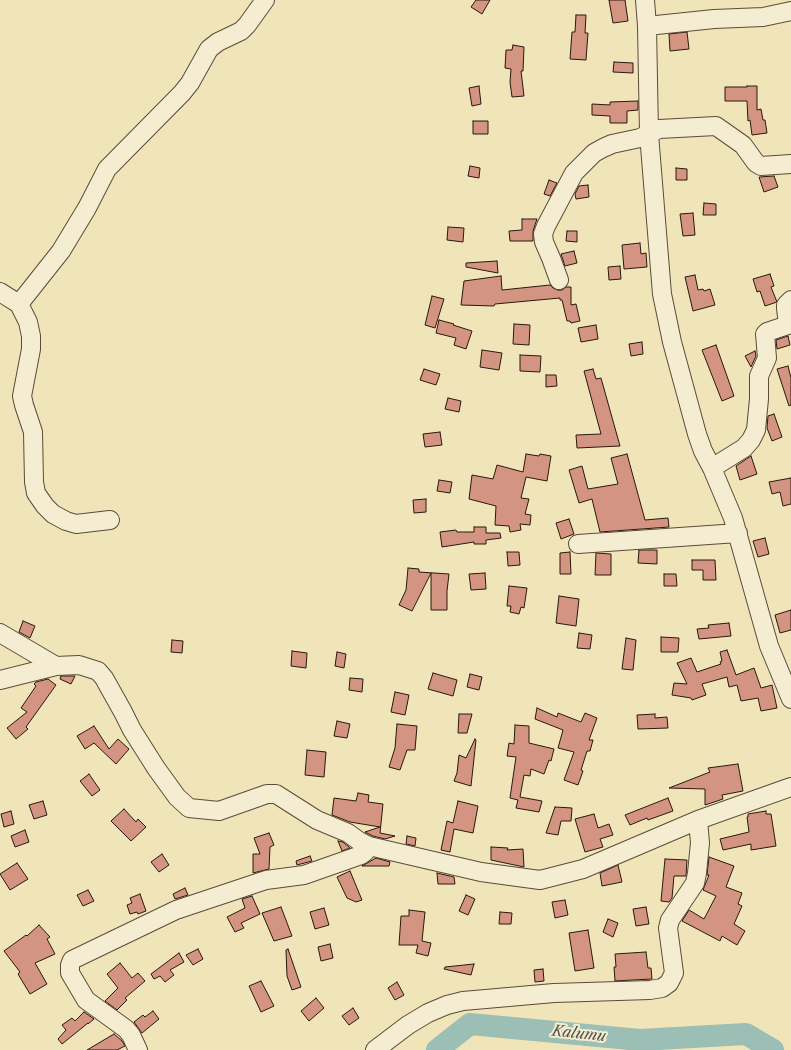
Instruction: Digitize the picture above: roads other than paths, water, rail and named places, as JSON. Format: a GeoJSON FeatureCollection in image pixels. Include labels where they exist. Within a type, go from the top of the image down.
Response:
{"type":"FeatureCollection","features":[{"type":"Feature","properties":{"kind":"street"},"geometry":{"type":"LineString","coordinates":[[19,304],[61,251],[87,208],[107,170],[182,93],[190,83],[210,49],[218,42],[241,31],[265,0]]}},
{"type":"Feature","properties":{"kind":"street"},"geometry":{"type":"LineString","coordinates":[[645,0],[647,26],[648,134],[662,294],[672,342],[697,434],[733,518],[769,646],[791,699]]}},
{"type":"Feature","properties":{"kind":"street"},"geometry":{"type":"LineString","coordinates":[[647,26],[714,19],[763,17],[791,11]]}},
{"type":"Feature","properties":{"kind":"street"},"geometry":{"type":"LineString","coordinates":[[559,280],[544,242],[543,234],[574,174],[590,157],[603,148],[612,144],[632,140],[660,129],[716,126],[743,145],[756,163],[761,166],[791,164]]}},
{"type":"Feature","properties":{"kind":"street"},"geometry":{"type":"LineString","coordinates":[[0,292],[19,304],[28,322],[32,336],[22,396],[33,432],[34,482],[36,493],[45,506],[54,514],[66,521],[76,524],[110,520]]}},
{"type":"Feature","properties":{"kind":"street"},"geometry":{"type":"LineString","coordinates":[[712,468],[744,448],[751,440],[756,430],[759,399],[759,376],[767,358],[765,334],[788,325],[786,305],[791,300]]}},
{"type":"Feature","properties":{"kind":"street"},"geometry":{"type":"LineString","coordinates":[[578,544],[738,534]]}},
{"type":"Feature","properties":{"kind":"street"},"geometry":{"type":"LineString","coordinates":[[0,633],[56,666]]}},
{"type":"Feature","properties":{"kind":"street"},"geometry":{"type":"LineString","coordinates":[[0,680],[56,666],[79,665],[91,668],[101,674],[124,712],[137,738],[156,768],[177,797],[189,808],[219,811],[267,794],[276,794],[317,820],[348,833],[369,846],[481,872],[540,880],[583,869],[698,820],[791,787]]}},
{"type":"Feature","properties":{"kind":"street"},"geometry":{"type":"LineString","coordinates":[[375,1050],[408,1025],[428,1013],[447,1005],[463,1001],[554,993],[650,990],[662,988],[669,983],[674,973],[668,928],[670,920],[695,883],[700,843],[698,820]]}},
{"type":"Feature","properties":{"kind":"street"},"geometry":{"type":"LineString","coordinates":[[138,1050],[126,1029],[86,1000],[70,973],[70,965],[72,960],[176,910],[266,880],[304,875],[361,855],[369,846]]}},
{"type":"Feature","properties":{"kind":"waterway","name":"Kalumu"},"geometry":{"type":"LineString","coordinates":[[437,1050],[470,1024],[640,1040],[746,1034],[773,1050]]}}]}
